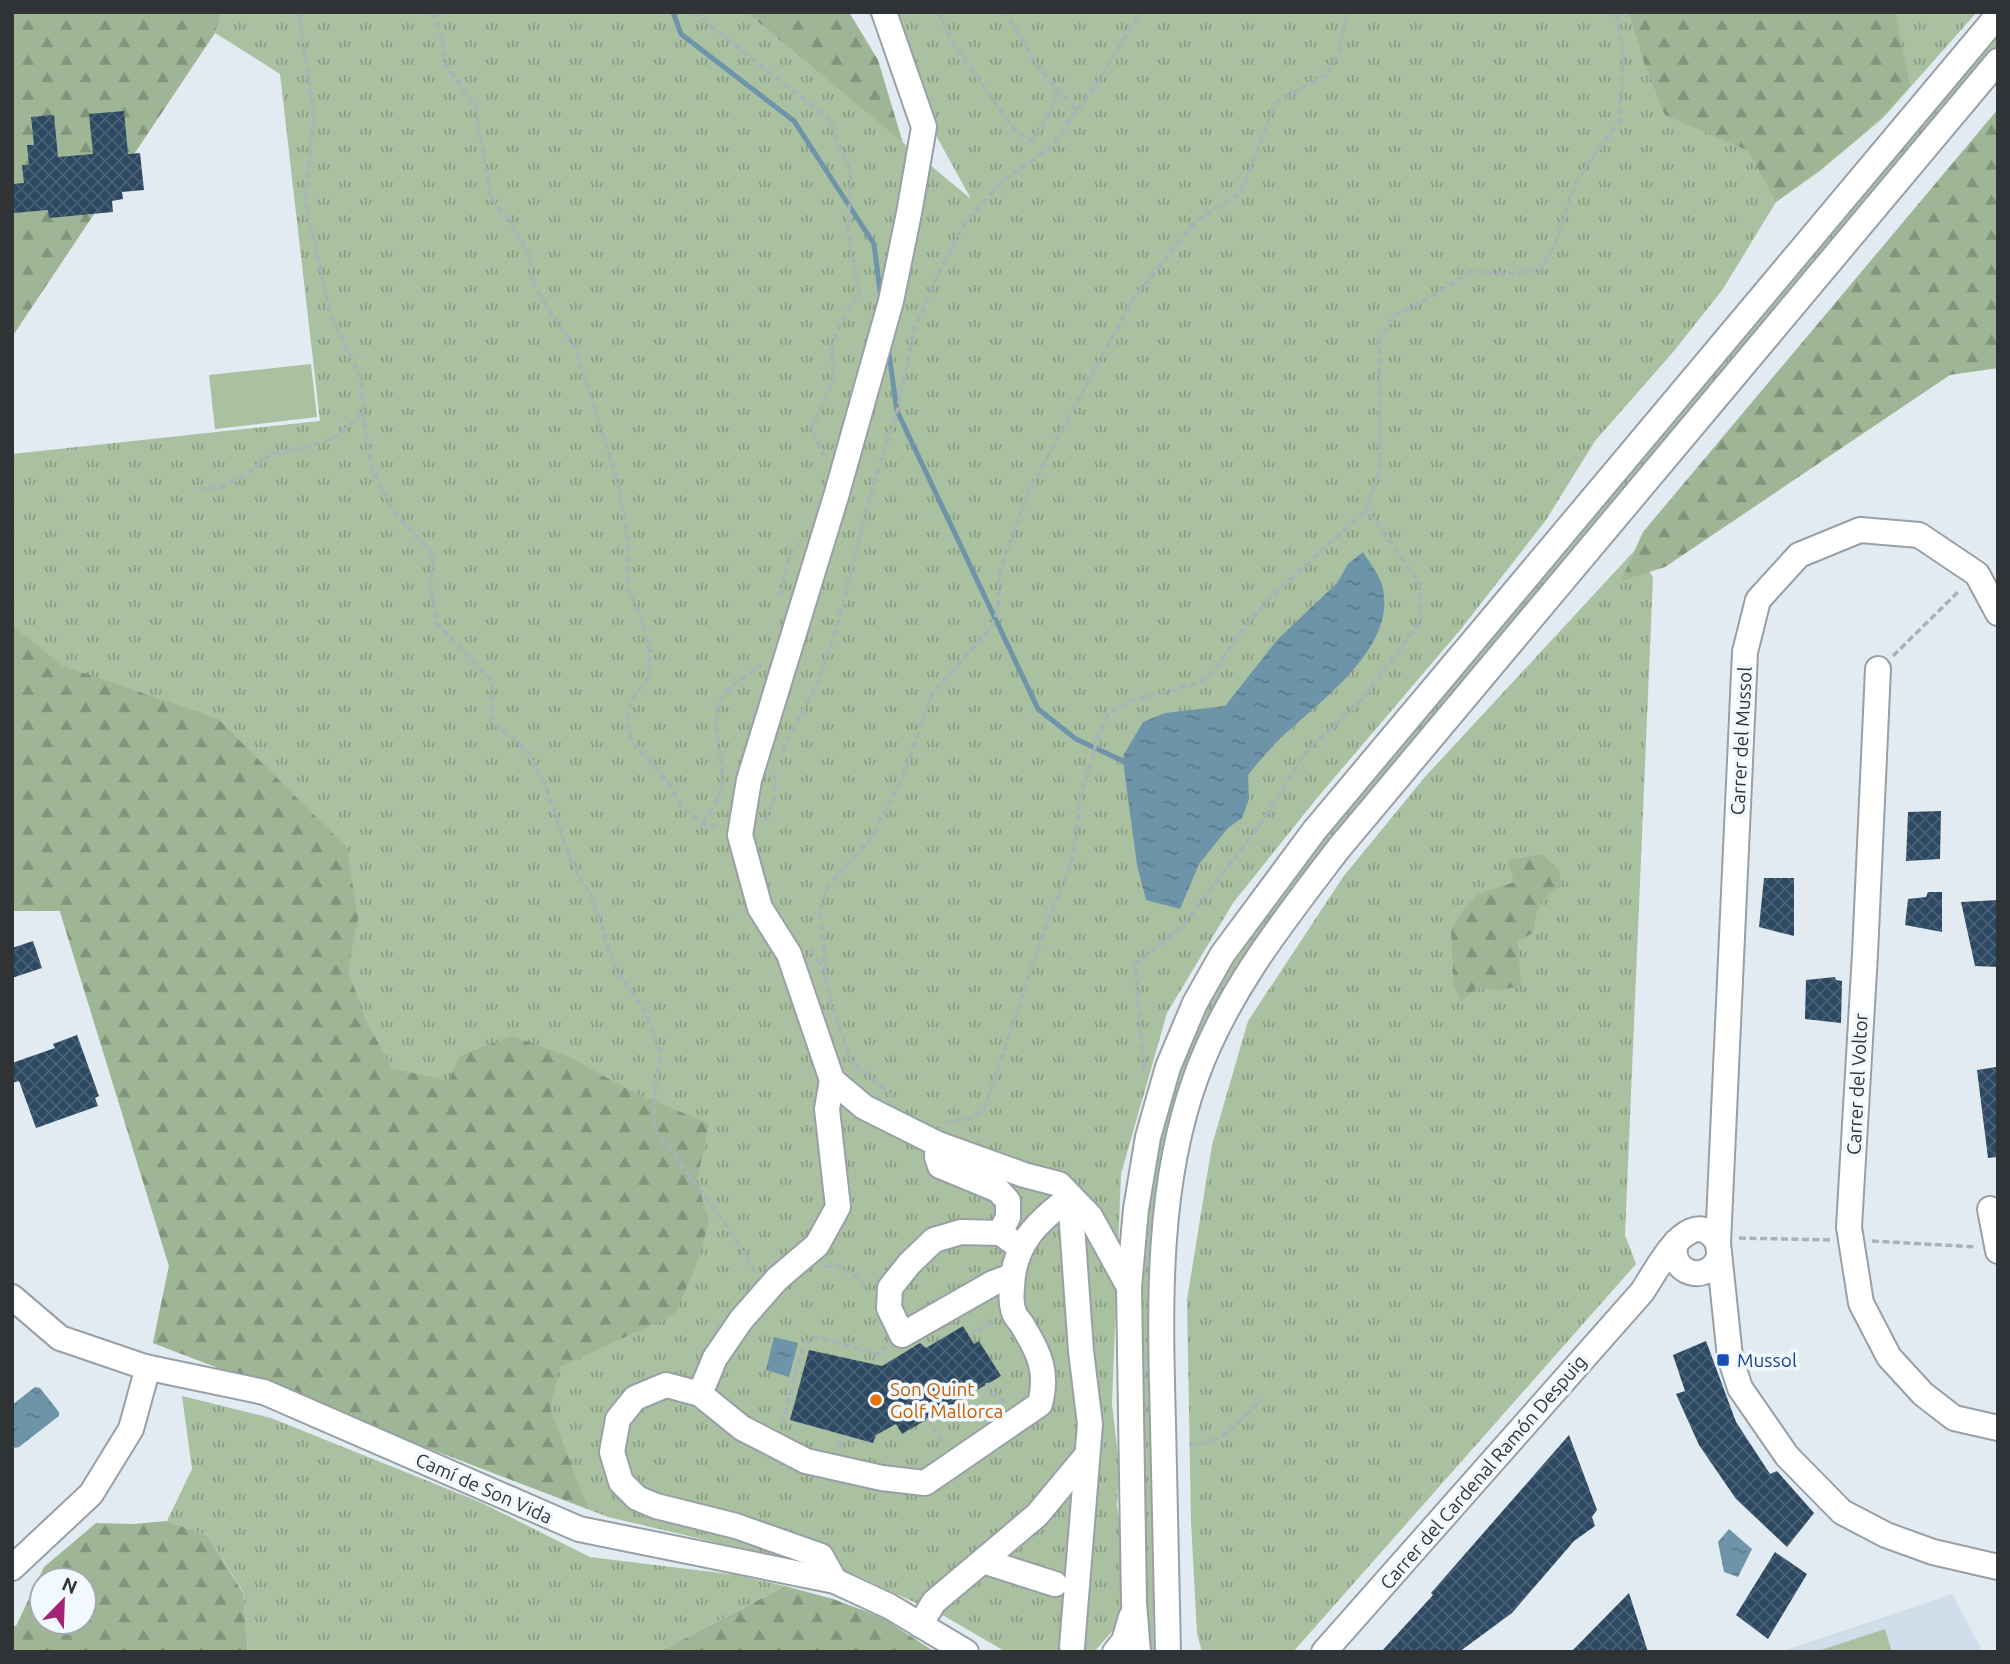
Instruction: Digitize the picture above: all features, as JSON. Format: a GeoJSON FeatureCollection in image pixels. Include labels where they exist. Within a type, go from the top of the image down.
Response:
{"type":"FeatureCollection","features":[{"type":"Feature","properties":{"kind":"street"},"geometry":{"type":"LineString","coordinates":[[700,1394],[715,1358],[741,1320],[781,1275],[817,1245],[838,1206],[827,1109],[832,1080],[789,954],[760,908],[748,780],[888,312],[911,201],[924,127],[884,12]]}},
{"type":"Feature","properties":{"kind":"street"},"geometry":{"type":"LineString","coordinates":[[1138,1652],[1134,1603],[1129,1287],[1136,1209],[1148,1137],[1168,1067],[1195,1003],[1222,955],[1332,810],[1998,15]]}},
{"type":"Feature","properties":{"kind":"street"},"geometry":{"type":"LineString","coordinates":[[1168,1652],[1161,1278],[1181,1131],[1196,1078],[1223,1015],[1273,933],[1339,848],[1998,61]]}},
{"type":"Feature","properties":{"kind":"street","name":"Carrer del Mussol"},"geometry":{"type":"LineString","coordinates":[[1998,613],[1977,574],[1919,536],[1860,530],[1799,555],[1758,600],[1745,652],[1719,1250],[1730,1357],[1740,1388],[1787,1455],[1842,1512],[1886,1535],[1921,1548],[1998,1567]]}},
{"type":"Feature","properties":{"kind":"street","name":"Carrer del Voltor"},"geometry":{"type":"LineString","coordinates":[[1878,669],[1849,1227],[1861,1303],[1889,1357],[1923,1394],[1954,1418],[1998,1428]]}},
{"type":"Feature","properties":{"kind":"street"},"geometry":{"type":"LineString","coordinates":[[832,1080],[864,1107],[938,1144],[1024,1175],[1059,1184],[1090,1216],[1129,1287]]}},
{"type":"Feature","properties":{"kind":"street"},"geometry":{"type":"LineString","coordinates":[[835,1581],[821,1556],[736,1526],[656,1506],[637,1498],[621,1482],[612,1452],[618,1419],[635,1398],[666,1385],[700,1394],[742,1428],[806,1461],[882,1478],[925,1483],[1040,1404],[1045,1384],[1041,1362],[1024,1327],[1015,1316],[1011,1303],[1008,1201],[998,1190],[940,1166],[937,1157],[938,1144]]}},
{"type":"Feature","properties":{"kind":"street"},"geometry":{"type":"LineString","coordinates":[[1720,1183],[1681,1237],[1675,1257],[1726,1321]]}},
{"type":"Feature","properties":{"kind":"street"},"geometry":{"type":"LineString","coordinates":[[1012,1276],[993,1283],[902,1335],[889,1308],[890,1288],[909,1264],[934,1240],[961,1231],[1010,1240],[1070,1197]]}},
{"type":"Feature","properties":{"kind":"street"},"geometry":{"type":"LineString","coordinates":[[1070,1197],[1081,1351],[1090,1424],[1072,1647]]}},
{"type":"Feature","properties":{"kind":"street"},"geometry":{"type":"LineString","coordinates":[[1990,1209],[1998,1251]]}},
{"type":"Feature","properties":{"kind":"street"},"geometry":{"type":"LineString","coordinates":[[1681,1237],[1701,1229],[1714,1236],[1719,1250],[1716,1264],[1704,1273],[1686,1271]]}},
{"type":"Feature","properties":{"kind":"street","name":"Carrer del Cardenal Ramón Despuig"},"geometry":{"type":"LineString","coordinates":[[1324,1652],[1642,1292],[1681,1237]]}},
{"type":"Feature","properties":{"kind":"street","name":"Carrer del Cardenal Ramón Despuig"},"geometry":{"type":"LineString","coordinates":[[1642,1292],[1686,1271]]}},
{"type":"Feature","properties":{"kind":"street","name":"Camí de Son Vida"},"geometry":{"type":"LineString","coordinates":[[12,1297],[60,1339],[145,1367],[264,1392],[579,1529],[835,1581],[888,1606],[966,1652]]}},
{"type":"Feature","properties":{"kind":"street"},"geometry":{"type":"LineString","coordinates":[[12,1568],[91,1494],[131,1429],[145,1378],[145,1367]]}},
{"type":"Feature","properties":{"kind":"street"},"geometry":{"type":"LineString","coordinates":[[920,1625],[934,1602],[1037,1515],[1087,1455]]}},
{"type":"Feature","properties":{"kind":"street"},"geometry":{"type":"LineString","coordinates":[[982,1561],[1055,1584]]}},
{"type":"Feature","properties":{"kind":"street"},"geometry":{"type":"LineString","coordinates":[[1115,1652],[1124,1641],[1134,1603]]}},
{"type":"Feature","properties":{"kind":"path"},"geometry":{"type":"LineString","coordinates":[[299,12],[314,118],[305,200],[330,313],[362,381],[363,412],[371,467],[392,509],[433,555],[431,587],[437,623],[492,681],[491,720],[528,752],[547,789],[572,864],[591,895],[615,968],[644,1010],[661,1055],[655,1088],[654,1128],[729,1229],[755,1273],[781,1275]]}},
{"type":"Feature","properties":{"kind":"path"},"geometry":{"type":"LineString","coordinates":[[432,12],[442,38],[445,63],[475,106],[491,198],[512,225],[528,254],[533,283],[575,347],[617,479],[628,539],[628,589],[642,619],[650,652],[649,677],[631,701],[626,722],[632,741],[670,785],[682,808],[702,823],[751,832],[774,802],[776,764]]}},
{"type":"Feature","properties":{"kind":"path"},"geometry":{"type":"LineString","coordinates":[[693,12],[829,119],[851,172],[848,233],[859,292],[841,322],[832,346],[833,382],[811,429],[826,461]]}},
{"type":"Feature","properties":{"kind":"path"},"geometry":{"type":"LineString","coordinates":[[938,12],[955,46],[1016,132],[1031,141],[1052,109],[1058,88]]}},
{"type":"Feature","properties":{"kind":"path"},"geometry":{"type":"LineString","coordinates":[[1005,12],[1038,67],[1077,110]]}},
{"type":"Feature","properties":{"kind":"path"},"geometry":{"type":"LineString","coordinates":[[782,752],[817,684],[839,620],[871,492],[897,411],[914,331],[935,280],[966,221],[1004,180],[1052,146],[1097,84],[1140,12]]}},
{"type":"Feature","properties":{"kind":"path"},"geometry":{"type":"LineString","coordinates":[[902,1102],[883,1090],[851,1061],[830,999],[820,909],[830,885],[872,837],[903,776],[932,694],[990,629],[998,610],[1000,570],[1027,495],[1130,302],[1196,221],[1240,194],[1276,102],[1327,74],[1339,52],[1347,12]]}},
{"type":"Feature","properties":{"kind":"path"},"geometry":{"type":"LineString","coordinates":[[938,1144],[940,1124],[971,1118],[984,1110],[1045,928],[1072,862],[1082,789],[1097,737],[1110,713],[1130,701],[1202,682],[1218,667],[1237,636],[1267,601],[1365,512],[1380,471],[1379,343],[1392,317],[1436,294],[1471,271],[1506,274],[1540,270],[1555,245],[1571,195],[1584,169],[1620,121],[1623,53],[1616,12]]}},
{"type":"Feature","properties":{"kind":"path"},"geometry":{"type":"LineString","coordinates":[[199,489],[219,488],[246,475],[270,454],[311,446],[338,436],[363,412]]}},
{"type":"Feature","properties":{"kind":"path"},"geometry":{"type":"LineString","coordinates":[[1144,1070],[1135,964],[1182,927],[1259,826],[1308,749],[1363,699],[1420,622],[1420,584],[1376,521],[1365,512]]}},
{"type":"Feature","properties":{"kind":"path"},"geometry":{"type":"LineString","coordinates":[[780,603],[789,557],[802,536]]}},
{"type":"Feature","properties":{"kind":"path"},"geometry":{"type":"LineString","coordinates":[[1878,669],[1977,574]]}},
{"type":"Feature","properties":{"kind":"path"},"geometry":{"type":"LineString","coordinates":[[702,823],[720,792],[723,771],[717,715],[722,697],[738,680],[762,666],[767,656]]}},
{"type":"Feature","properties":{"kind":"path"},"geometry":{"type":"LineString","coordinates":[[811,949],[825,972]]}},
{"type":"Feature","properties":{"kind":"path"},"geometry":{"type":"LineString","coordinates":[[815,1269],[837,1265],[855,1276],[879,1306],[889,1308]]}},
{"type":"Feature","properties":{"kind":"path"},"geometry":{"type":"LineString","coordinates":[[969,1336],[989,1323],[1015,1316]]}},
{"type":"Feature","properties":{"kind":"path"},"geometry":{"type":"LineString","coordinates":[[780,1448],[783,1419],[804,1343],[816,1337],[877,1354],[902,1335]]}},
{"type":"Feature","properties":{"kind":"path"},"geometry":{"type":"LineString","coordinates":[[986,1383],[998,1399],[1011,1404],[1024,1415]]}},
{"type":"Feature","properties":{"kind":"path"},"geometry":{"type":"LineString","coordinates":[[1191,1444],[1207,1445],[1229,1432],[1261,1399]]}},
{"type":"Feature","properties":{"kind":"path"},"geometry":{"type":"LineString","coordinates":[[927,1418],[956,1462]]}},
{"type":"Feature","properties":{"kind":"shaded area"},"geometry":{"type":"Polygon","coordinates":[[[1952,1594],[1983,1652],[1780,1652],[1952,1594]]]}},
{"type":"Feature","properties":{"kind":"green space"},"geometry":{"type":"Polygon","coordinates":[[[12,12],[222,12],[215,33],[12,337],[12,12]]]}},
{"type":"Feature","properties":{"kind":"green space"},"geometry":{"type":"Polygon","coordinates":[[[222,12],[746,12],[971,199],[868,12],[1977,12],[1883,118],[1820,171],[1776,202],[1723,289],[1674,351],[1595,441],[1546,520],[1461,629],[1317,798],[1233,903],[1167,1013],[1121,1174],[1112,1404],[1119,1464],[1117,1506],[1125,1553],[1123,1619],[1094,1652],[1006,1652],[946,1617],[858,1576],[608,1517],[153,1343],[169,1266],[12,756],[12,454],[320,421],[280,74],[215,33],[222,12]]]}},
{"type":"Feature","properties":{"kind":"green space"},"geometry":{"type":"Polygon","coordinates":[[[746,12],[849,12],[878,60],[903,143],[746,12]]]}},
{"type":"Feature","properties":{"kind":"green space"},"geometry":{"type":"Polygon","coordinates":[[[1629,12],[1895,12],[1910,86],[1847,148],[1776,202],[1749,151],[1665,115],[1644,62],[1629,12]]]}},
{"type":"Feature","properties":{"kind":"green space"},"geometry":{"type":"Polygon","coordinates":[[[1998,32],[1998,49],[1243,959],[1153,1243],[1149,1288],[1154,1652],[1146,1652],[1140,1296],[1143,1239],[1157,1138],[1190,1040],[1226,970],[1281,890],[1998,32]]]}},
{"type":"Feature","properties":{"kind":"green space"},"geometry":{"type":"Polygon","coordinates":[[[1998,109],[1998,368],[1950,375],[1665,567],[1621,581],[1643,532],[1998,109]]]}},
{"type":"Feature","properties":{"kind":"green space"},"geometry":{"type":"Polygon","coordinates":[[[311,364],[317,417],[215,429],[209,375],[311,364]]]}},
{"type":"Feature","properties":{"kind":"green space"},"geometry":{"type":"Polygon","coordinates":[[[1635,550],[1653,577],[1625,1235],[1636,1264],[1293,1652],[1202,1652],[1197,1633],[1191,1522],[1187,1300],[1212,1145],[1248,1021],[1343,877],[1424,778],[1635,550]]]}},
{"type":"Feature","properties":{"kind":"green space"},"geometry":{"type":"Polygon","coordinates":[[[12,625],[61,665],[218,719],[347,848],[358,919],[348,970],[365,1019],[392,1068],[448,1081],[460,1056],[512,1036],[569,1057],[631,1091],[709,1124],[697,1180],[709,1223],[696,1266],[675,1314],[560,1367],[550,1409],[588,1509],[153,1343],[169,1266],[60,911],[12,911],[12,625]]]}},
{"type":"Feature","properties":{"kind":"green space"},"geometry":{"type":"Polygon","coordinates":[[[1542,854],[1559,869],[1561,885],[1540,905],[1533,933],[1518,941],[1521,986],[1500,990],[1477,988],[1461,1001],[1454,987],[1451,930],[1461,913],[1477,895],[1514,882],[1508,860],[1542,854]]]}},
{"type":"Feature","properties":{"kind":"green space"},"geometry":{"type":"Polygon","coordinates":[[[182,1396],[271,1418],[480,1502],[590,1557],[737,1575],[785,1586],[659,1652],[248,1652],[243,1592],[208,1536],[167,1521],[192,1469],[182,1396]]]}},
{"type":"Feature","properties":{"kind":"green space"},"geometry":{"type":"Polygon","coordinates":[[[167,1521],[208,1536],[243,1593],[248,1652],[12,1652],[12,1626],[16,1626],[28,1601],[28,1636],[98,1636],[98,1566],[45,1566],[96,1523],[167,1521]]]}},
{"type":"Feature","properties":{"kind":"green space"},"geometry":{"type":"Polygon","coordinates":[[[785,1586],[833,1599],[881,1617],[935,1652],[659,1652],[785,1586]]]}},
{"type":"Feature","properties":{"kind":"green space"},"geometry":{"type":"Polygon","coordinates":[[[1885,1629],[1892,1652],[1815,1652],[1885,1629]]]}},
{"type":"Feature","properties":{"kind":"water"},"geometry":{"type":"Polygon","coordinates":[[[1363,552],[1381,581],[1384,607],[1379,629],[1368,650],[1336,688],[1279,740],[1248,775],[1249,799],[1242,818],[1228,828],[1199,864],[1180,909],[1146,900],[1137,865],[1123,761],[1124,754],[1143,722],[1165,713],[1225,706],[1278,639],[1337,583],[1348,564],[1363,552]]]}},
{"type":"Feature","properties":{"kind":"water"},"geometry":{"type":"Polygon","coordinates":[[[774,1337],[798,1343],[789,1377],[766,1370],[774,1337]]]}},
{"type":"Feature","properties":{"kind":"water"},"geometry":{"type":"Polygon","coordinates":[[[35,1387],[40,1388],[59,1412],[59,1416],[15,1448],[12,1444],[12,1405],[35,1387]]]}},
{"type":"Feature","properties":{"kind":"water"},"geometry":{"type":"Polygon","coordinates":[[[1729,1529],[1752,1549],[1738,1577],[1724,1572],[1718,1542],[1729,1529]]]}},
{"type":"Feature","properties":{"kind":"building"},"geometry":{"type":"Polygon","coordinates":[[[124,111],[128,154],[140,153],[144,190],[122,192],[123,199],[112,201],[113,212],[49,218],[48,210],[14,213],[12,184],[24,183],[22,165],[29,165],[27,145],[34,145],[31,117],[54,115],[58,157],[93,154],[89,114],[124,111]]]}},
{"type":"Feature","properties":{"kind":"building"},"geometry":{"type":"Polygon","coordinates":[[[1941,811],[1940,859],[1906,861],[1908,812],[1941,811]]]}},
{"type":"Feature","properties":{"kind":"building"},"geometry":{"type":"Polygon","coordinates":[[[1764,878],[1794,878],[1794,936],[1759,927],[1764,878]]]}},
{"type":"Feature","properties":{"kind":"building"},"geometry":{"type":"Polygon","coordinates":[[[1928,892],[1942,892],[1942,932],[1905,925],[1908,899],[1926,897],[1928,892]]]}},
{"type":"Feature","properties":{"kind":"building"},"geometry":{"type":"Polygon","coordinates":[[[1998,900],[1998,967],[1975,966],[1961,902],[1998,900]]]}},
{"type":"Feature","properties":{"kind":"building"},"geometry":{"type":"Polygon","coordinates":[[[33,941],[42,968],[12,978],[12,948],[33,941]]]}},
{"type":"Feature","properties":{"kind":"building"},"geometry":{"type":"Polygon","coordinates":[[[1835,977],[1836,980],[1842,981],[1841,1023],[1805,1019],[1806,980],[1835,977]]]}},
{"type":"Feature","properties":{"kind":"building"},"geometry":{"type":"Polygon","coordinates":[[[77,1035],[99,1096],[95,1098],[98,1106],[36,1128],[19,1081],[12,1083],[12,1063],[55,1048],[53,1044],[77,1035]]]}},
{"type":"Feature","properties":{"kind":"building"},"geometry":{"type":"Polygon","coordinates":[[[1996,1067],[1998,1157],[1988,1158],[1977,1070],[1996,1067]]]}},
{"type":"Feature","properties":{"kind":"building","name":"Son Quint Golf Mallorca"},"geometry":{"type":"Polygon","coordinates":[[[963,1326],[974,1344],[979,1341],[1001,1376],[902,1434],[896,1424],[876,1435],[873,1443],[790,1420],[809,1350],[882,1366],[920,1343],[926,1348],[963,1326]]]}},
{"type":"Feature","properties":{"kind":"building"},"geometry":{"type":"Polygon","coordinates":[[[1706,1341],[1736,1422],[1770,1474],[1777,1471],[1814,1513],[1787,1547],[1736,1499],[1699,1445],[1676,1394],[1685,1391],[1673,1355],[1706,1341]]]}},
{"type":"Feature","properties":{"kind":"building"},"geometry":{"type":"Polygon","coordinates":[[[1569,1435],[1597,1510],[1592,1517],[1595,1526],[1574,1541],[1512,1613],[1459,1652],[1381,1652],[1433,1595],[1431,1593],[1569,1435]]]}},
{"type":"Feature","properties":{"kind":"building"},"geometry":{"type":"Polygon","coordinates":[[[1775,1552],[1807,1574],[1768,1639],[1736,1615],[1775,1552]]]}},
{"type":"Feature","properties":{"kind":"building"},"geometry":{"type":"Polygon","coordinates":[[[1629,1593],[1648,1652],[1571,1652],[1629,1593]]]}},
{"type":"Feature","properties":{"kind":"waterway"},"geometry":{"type":"LineString","coordinates":[[673,12],[681,34],[794,121],[874,244],[881,299]]}},
{"type":"Feature","properties":{"kind":"waterway"},"geometry":{"type":"LineString","coordinates":[[888,347],[897,411],[1038,709],[1076,739],[1123,761]]}},
{"type":"Feature","properties":{"kind":"place","name":"Mussol"},"geometry":{"type":"Point","coordinates":[1723,1360]}},
{"type":"Feature","properties":{"kind":"place","name":"Son Quint Golf Mallorca"},"geometry":{"type":"Point","coordinates":[876,1400]}}]}
